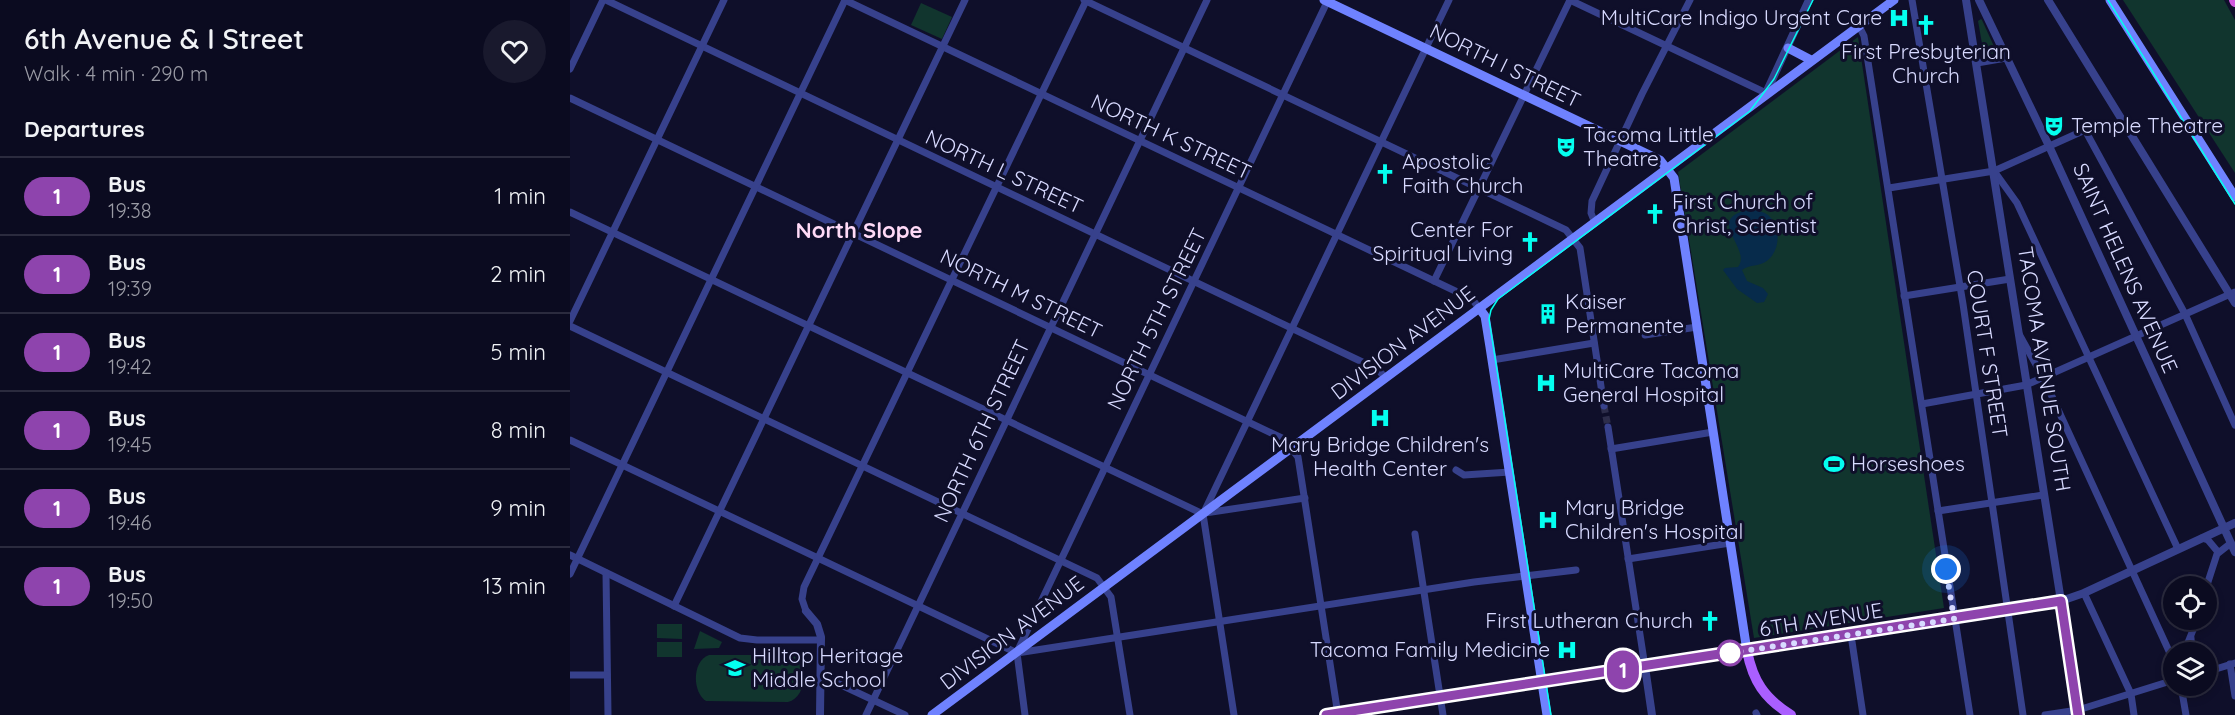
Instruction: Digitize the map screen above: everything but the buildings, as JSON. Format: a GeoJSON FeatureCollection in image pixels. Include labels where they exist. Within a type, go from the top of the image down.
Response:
{"type":"FeatureCollection","features":[{"type":"Feature","properties":{"kind":"main road","name":"NORTH I STREET"},"geometry":{"type":"LineString","coordinates":[[1326,0],[1660,160],[1667,169]]}},
{"type":"Feature","properties":{"kind":"main road","name":"DIVISION AVENUE"},"geometry":{"type":"LineString","coordinates":[[932,715],[1894,0]]}},
{"type":"Feature","properties":{"kind":"main road"},"geometry":{"type":"LineString","coordinates":[[2110,0],[2235,197]]}},
{"type":"Feature","properties":{"kind":"main road"},"geometry":{"type":"LineString","coordinates":[[1788,48],[1811,60]]}},
{"type":"Feature","properties":{"kind":"main road"},"geometry":{"type":"LineString","coordinates":[[1667,169],[1674,178],[1751,671],[1760,688],[1773,703],[1791,715]]}},
{"type":"Feature","properties":{"kind":"main road"},"geometry":{"type":"LineString","coordinates":[[1479,308],[1485,316],[1547,715]]}},
{"type":"Feature","properties":{"kind":"main road","name":"6TH AVENUE"},"geometry":{"type":"LineString","coordinates":[[1326,715],[2061,601]]}},
{"type":"Feature","properties":{"kind":"main road","name":"TACOMA AVENUE SOUTH"},"geometry":{"type":"LineString","coordinates":[[2061,601],[2078,713]]}},
{"type":"Feature","properties":{"kind":"street","name":"NORTH L STREET"},"geometry":{"type":"LineString","coordinates":[[604,0],[1378,369],[1386,378]]}},
{"type":"Feature","properties":{"kind":"street"},"geometry":{"type":"LineString","coordinates":[[570,69],[604,0]]}},
{"type":"Feature","properties":{"kind":"street"},"geometry":{"type":"LineString","coordinates":[[570,321],[724,0]]}},
{"type":"Feature","properties":{"kind":"street"},"geometry":{"type":"LineString","coordinates":[[570,574],[845,0]]}},
{"type":"Feature","properties":{"kind":"street","name":"NORTH K STREET"},"geometry":{"type":"LineString","coordinates":[[845,0],[1472,299],[1479,308]]}},
{"type":"Feature","properties":{"kind":"street"},"geometry":{"type":"LineString","coordinates":[[674,606],[965,0]]}},
{"type":"Feature","properties":{"kind":"street"},"geometry":{"type":"LineString","coordinates":[[820,715],[821,640],[817,625],[806,610],[801,593],[1085,0],[1566,230],[1580,248],[1604,406]]}},
{"type":"Feature","properties":{"kind":"street","name":"NORTH 6TH STREET"},"geometry":{"type":"LineString","coordinates":[[866,715],[1207,0]]}},
{"type":"Feature","properties":{"kind":"street","name":"NORTH 5TH STREET"},"geometry":{"type":"LineString","coordinates":[[1017,653],[1326,0]]}},
{"type":"Feature","properties":{"kind":"street"},"geometry":{"type":"LineString","coordinates":[[1234,715],[1203,514],[1449,0]]}},
{"type":"Feature","properties":{"kind":"street"},"geometry":{"type":"LineString","coordinates":[[1434,281],[1570,0],[1766,93],[1809,0]]}},
{"type":"Feature","properties":{"kind":"street"},"geometry":{"type":"LineString","coordinates":[[1595,223],[1590,207],[1690,0]]}},
{"type":"Feature","properties":{"kind":"street"},"geometry":{"type":"LineString","coordinates":[[1805,10],[1814,0]]}},
{"type":"Feature","properties":{"kind":"street","name":"COURT F STREET"},"geometry":{"type":"LineString","coordinates":[[1912,0],[1977,394],[2023,715]]}},
{"type":"Feature","properties":{"kind":"street","name":"TACOMA AVENUE SOUTH"},"geometry":{"type":"LineString","coordinates":[[1966,0],[2061,601]]}},
{"type":"Feature","properties":{"kind":"street","name":"TACOMA AVENUE SOUTH"},"geometry":{"type":"LineString","coordinates":[[1972,30],[1979,0]]}},
{"type":"Feature","properties":{"kind":"street","name":"SAINT HELENS AVENUE"},"geometry":{"type":"LineString","coordinates":[[1979,0],[2049,146],[2235,552]]}},
{"type":"Feature","properties":{"kind":"street"},"geometry":{"type":"LineString","coordinates":[[2048,0],[2233,293],[2235,303]]}},
{"type":"Feature","properties":{"kind":"street"},"geometry":{"type":"LineString","coordinates":[[1859,26],[1864,36],[1889,188],[1970,715]]}},
{"type":"Feature","properties":{"kind":"street"},"geometry":{"type":"LineString","coordinates":[[1977,63],[2006,58]]}},
{"type":"Feature","properties":{"kind":"street","name":"NORTH M STREET"},"geometry":{"type":"LineString","coordinates":[[570,98],[1247,421],[1284,439],[1291,448]]}},
{"type":"Feature","properties":{"kind":"street"},"geometry":{"type":"LineString","coordinates":[[1889,188],[1994,171],[2085,130],[2185,314],[2235,425]]}},
{"type":"Feature","properties":{"kind":"street"},"geometry":{"type":"LineString","coordinates":[[1994,171],[2017,203],[2178,549]]}},
{"type":"Feature","properties":{"kind":"street"},"geometry":{"type":"LineString","coordinates":[[570,212],[1203,514],[1305,498]]}},
{"type":"Feature","properties":{"kind":"street"},"geometry":{"type":"LineString","coordinates":[[1904,296],[2010,279]]}},
{"type":"Feature","properties":{"kind":"street"},"geometry":{"type":"LineString","coordinates":[[1922,404],[2026,386],[2233,293]]}},
{"type":"Feature","properties":{"kind":"street"},"geometry":{"type":"LineString","coordinates":[[570,326],[1097,578],[1111,597],[1130,715]]}},
{"type":"Feature","properties":{"kind":"street"},"geometry":{"type":"LineString","coordinates":[[1645,335],[1697,327]]}},
{"type":"Feature","properties":{"kind":"street"},"geometry":{"type":"LineString","coordinates":[[2018,333],[2044,379],[2164,642]]}},
{"type":"Feature","properties":{"kind":"street"},"geometry":{"type":"LineString","coordinates":[[1492,360],[1594,344]]}},
{"type":"Feature","properties":{"kind":"street"},"geometry":{"type":"LineString","coordinates":[[1608,427],[1652,715]]}},
{"type":"Feature","properties":{"kind":"street"},"geometry":{"type":"LineString","coordinates":[[1611,449],[1713,432]]}},
{"type":"Feature","properties":{"kind":"street"},"geometry":{"type":"LineString","coordinates":[[570,440],[1017,653],[1423,590],[1576,570]]}},
{"type":"Feature","properties":{"kind":"street"},"geometry":{"type":"LineString","coordinates":[[1291,448],[1298,457],[1338,714]]}},
{"type":"Feature","properties":{"kind":"street"},"geometry":{"type":"LineString","coordinates":[[1456,470],[1464,475],[1509,472]]}},
{"type":"Feature","properties":{"kind":"street"},"geometry":{"type":"LineString","coordinates":[[1938,511],[2043,495]]}},
{"type":"Feature","properties":{"kind":"street","name":"6TH AVENUE"},"geometry":{"type":"LineString","coordinates":[[2061,601],[2084,593],[2235,523]]}},
{"type":"Feature","properties":{"kind":"street"},"geometry":{"type":"LineString","coordinates":[[1415,534],[1443,715]]}},
{"type":"Feature","properties":{"kind":"street"},"geometry":{"type":"LineString","coordinates":[[2202,538],[2208,540],[2218,552]]}},
{"type":"Feature","properties":{"kind":"street"},"geometry":{"type":"LineString","coordinates":[[1628,559],[1730,543]]}},
{"type":"Feature","properties":{"kind":"street"},"geometry":{"type":"LineString","coordinates":[[2210,576],[2218,552],[2231,543]]}},
{"type":"Feature","properties":{"kind":"street"},"geometry":{"type":"LineString","coordinates":[[570,555],[744,639],[821,640]]}},
{"type":"Feature","properties":{"kind":"street"},"geometry":{"type":"LineString","coordinates":[[606,573],[608,715]]}},
{"type":"Feature","properties":{"kind":"street"},"geometry":{"type":"LineString","coordinates":[[2084,593],[2131,694],[2134,715]]}},
{"type":"Feature","properties":{"kind":"street"},"geometry":{"type":"LineString","coordinates":[[2189,642],[2194,630]]}},
{"type":"Feature","properties":{"kind":"street"},"geometry":{"type":"LineString","coordinates":[[1851,635],[1863,715]]}},
{"type":"Feature","properties":{"kind":"street"},"geometry":{"type":"LineString","coordinates":[[2191,638],[2191,642]]}},
{"type":"Feature","properties":{"kind":"street"},"geometry":{"type":"LineString","coordinates":[[1017,653],[1025,715]]}},
{"type":"Feature","properties":{"kind":"street"},"geometry":{"type":"LineString","coordinates":[[2217,669],[2233,664],[2235,696]]}},
{"type":"Feature","properties":{"kind":"street"},"geometry":{"type":"LineString","coordinates":[[570,675],[607,675]]}},
{"type":"Feature","properties":{"kind":"street"},"geometry":{"type":"LineString","coordinates":[[822,676],[905,715]]}},
{"type":"Feature","properties":{"kind":"street"},"geometry":{"type":"LineString","coordinates":[[2045,715],[2078,713],[2163,684]]}},
{"type":"Feature","properties":{"kind":"street"},"geometry":{"type":"LineString","coordinates":[[2183,696],[2186,715]]}},
{"type":"Feature","properties":{"kind":"green space"},"geometry":{"type":"Polygon","coordinates":[[[2123,0],[2224,0],[2235,20],[2235,173],[2123,0]]]}},
{"type":"Feature","properties":{"kind":"green space"},"geometry":{"type":"Polygon","coordinates":[[[921,3],[952,17],[942,39],[911,25],[921,3]]]}},
{"type":"Feature","properties":{"kind":"green space"},"geometry":{"type":"Polygon","coordinates":[[[1981,19],[1997,53],[1984,55],[1978,21],[1981,19]]]}},
{"type":"Feature","properties":{"kind":"green space"},"geometry":{"type":"Polygon","coordinates":[[[1858,37],[1944,608],[1754,638],[1678,172],[1858,37]]]}},
{"type":"Feature","properties":{"kind":"green space"},"geometry":{"type":"Polygon","coordinates":[[[657,624],[682,624],[682,639],[657,638],[657,624]]]}},
{"type":"Feature","properties":{"kind":"green space"},"geometry":{"type":"Polygon","coordinates":[[[700,631],[722,642],[719,648],[694,649],[700,631]]]}},
{"type":"Feature","properties":{"kind":"green space"},"geometry":{"type":"Polygon","coordinates":[[[657,642],[682,642],[682,657],[657,657],[657,642]]]}},
{"type":"Feature","properties":{"kind":"green space"},"geometry":{"type":"Polygon","coordinates":[[[709,655],[793,655],[798,660],[803,673],[802,688],[794,699],[788,702],[706,701],[698,691],[696,677],[699,663],[709,655]]]}},
{"type":"Feature","properties":{"kind":"water"},"geometry":{"type":"Polygon","coordinates":[[[1752,209],[1768,215],[1774,222],[1778,239],[1775,251],[1768,260],[1742,270],[1747,281],[1763,288],[1768,294],[1764,302],[1757,303],[1737,289],[1723,270],[1738,267],[1741,259],[1729,226],[1730,219],[1737,213],[1752,209]]]}},
{"type":"Feature","properties":{"kind":"tunnel"},"geometry":{"type":"LineString","coordinates":[[1604,406],[1608,427]]}},
{"type":"Feature","properties":{"kind":"tram line"},"geometry":{"type":"LineString","coordinates":[[1551,715],[1489,319],[1491,310],[1498,299],[1750,111],[1774,79],[1813,0]]}},
{"type":"Feature","properties":{"kind":"tram line"},"geometry":{"type":"LineString","coordinates":[[2108,0],[2235,204]]}},
{"type":"Feature","properties":{"kind":"bus line","name":"1"},"geometry":{"type":"LineString","coordinates":[[1326,715],[2061,601],[2078,715]]}},
{"type":"Feature","properties":{"kind":"place","name":"MultiCare Indigo Urgent Care"},"geometry":{"type":"Point","coordinates":[1899,18]}},
{"type":"Feature","properties":{"kind":"place","name":"First Presbyterian Church"},"geometry":{"type":"Point","coordinates":[1926,25]}},
{"type":"Feature","properties":{"kind":"place","name":"Temple Theatre"},"geometry":{"type":"Point","coordinates":[2054,126]}},
{"type":"Feature","properties":{"kind":"place","name":"Tacoma Little Theatre"},"geometry":{"type":"Point","coordinates":[1566,147]}},
{"type":"Feature","properties":{"kind":"place","name":"Apostolic Faith Church"},"geometry":{"type":"Point","coordinates":[1385,174]}},
{"type":"Feature","properties":{"kind":"place","name":"First Church of Christ, Scientist"},"geometry":{"type":"Point","coordinates":[1655,214]}},
{"type":"Feature","properties":{"kind":"place","name":"Center For Spiritual Living"},"geometry":{"type":"Point","coordinates":[1530,242]}},
{"type":"Feature","properties":{"kind":"place","name":"Kaiser Permanente"},"geometry":{"type":"Point","coordinates":[1548,314]}},
{"type":"Feature","properties":{"kind":"place","name":"MultiCare Tacoma General Hospital"},"geometry":{"type":"Point","coordinates":[1546,383]}},
{"type":"Feature","properties":{"kind":"place","name":"Mary Bridge Children's Health Center"},"geometry":{"type":"Point","coordinates":[1380,418]}},
{"type":"Feature","properties":{"kind":"place","name":"Horseshoes"},"geometry":{"type":"Point","coordinates":[1834,464]}},
{"type":"Feature","properties":{"kind":"place","name":"Mary Bridge Children's Hospital"},"geometry":{"type":"Point","coordinates":[1548,520]}},
{"type":"Feature","properties":{"kind":"place","name":"First Lutheran Church"},"geometry":{"type":"Point","coordinates":[1710,621]}},
{"type":"Feature","properties":{"kind":"place","name":"Tacoma Family Medicine"},"geometry":{"type":"Point","coordinates":[1567,650]}},
{"type":"Feature","properties":{"kind":"place","name":"Hilltop Heritage Middle School"},"geometry":{"type":"Point","coordinates":[735,668]}},
{"type":"Feature","properties":{"kind":"district","name":"North Slope"},"geometry":{"type":"Point","coordinates":[859,230]}},
{"type":"Feature","properties":{"kind":"route"},"geometry":{"type":"LineString","coordinates":[[1730,653],[1954,619],[1946,569]]}}]}
